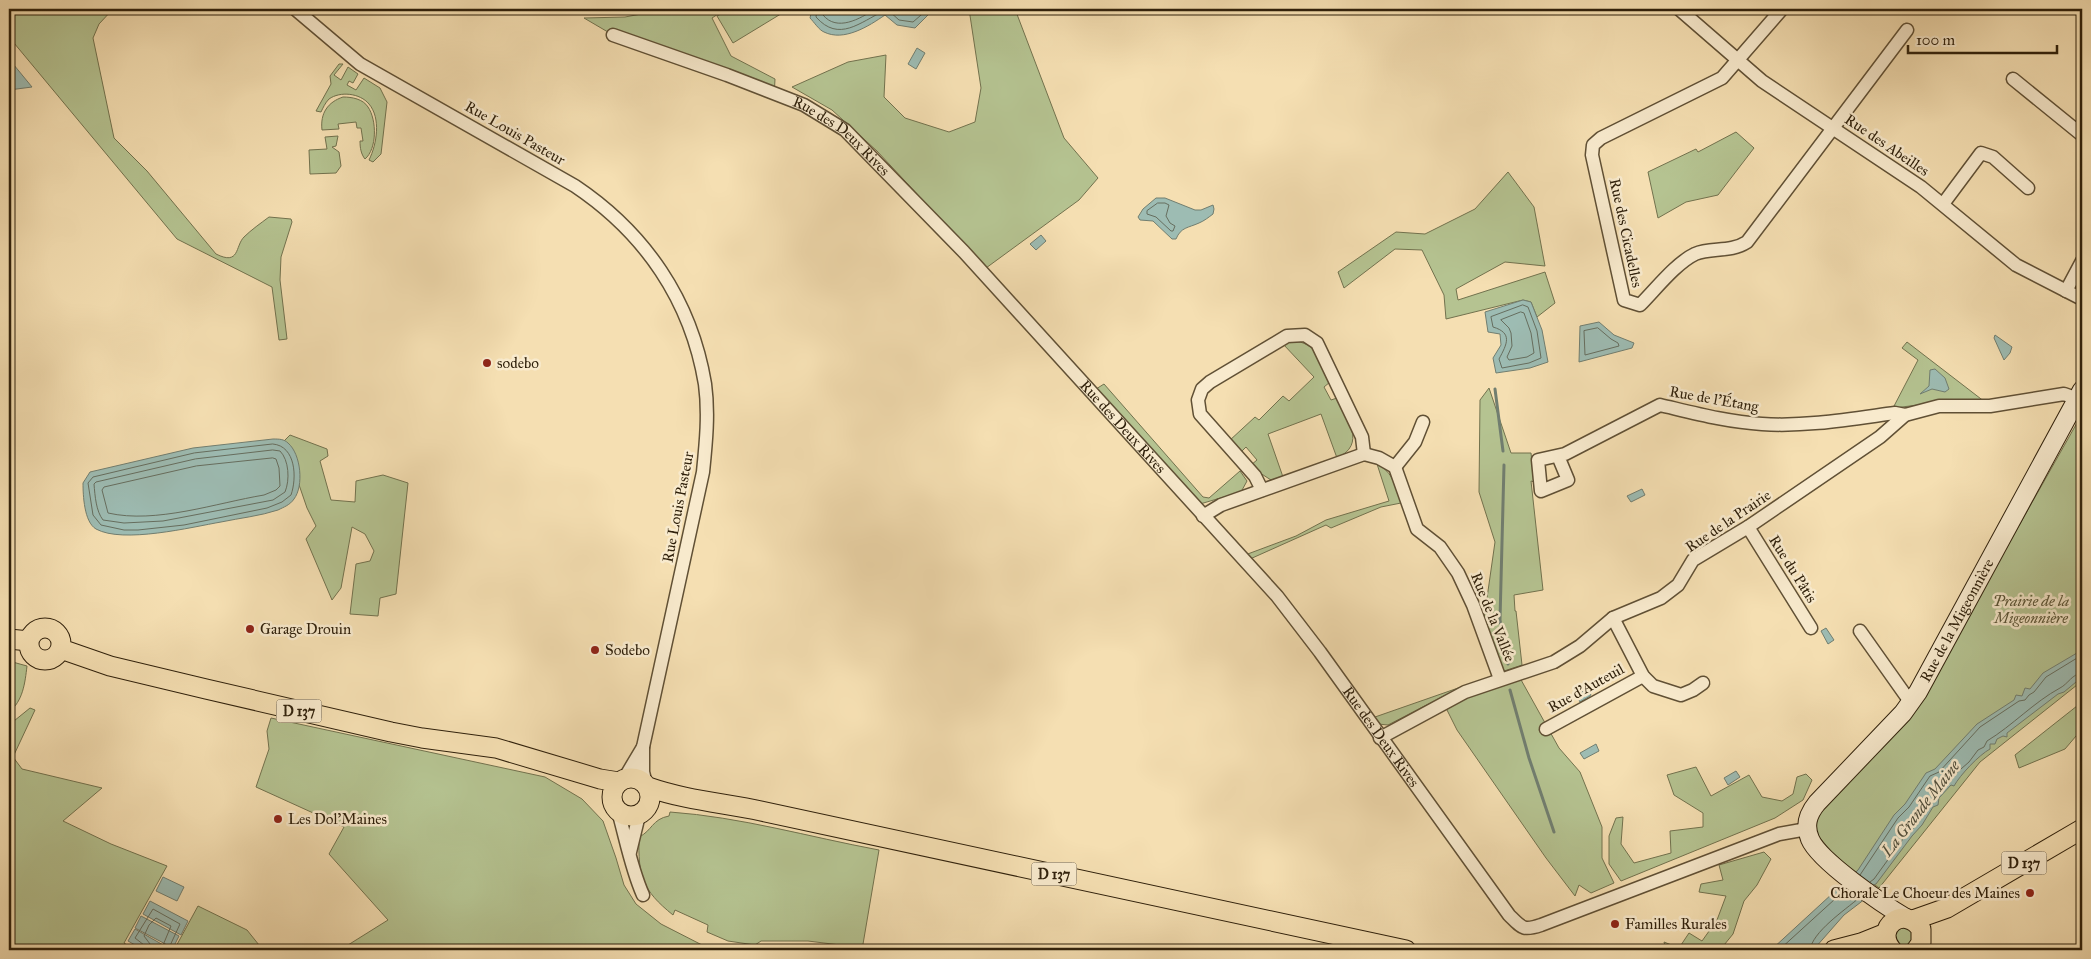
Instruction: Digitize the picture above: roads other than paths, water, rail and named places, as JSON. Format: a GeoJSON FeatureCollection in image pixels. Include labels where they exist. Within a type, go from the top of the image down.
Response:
{"type":"FeatureCollection","features":[{"type":"Feature","properties":{"kind":"main road","name":"D 137"},"geometry":{"type":"LineString","coordinates":[[9,639],[29,641],[30,651],[42,660],[51,659],[61,649],[110,666],[381,730],[422,738],[496,748],[600,779],[622,781]]}},
{"type":"Feature","properties":{"kind":"main road","name":"D 137"},"geometry":{"type":"LineString","coordinates":[[539,760],[615,806]]}},
{"type":"Feature","properties":{"kind":"main road"},"geometry":{"type":"LineString","coordinates":[[636,778],[647,785],[651,798],[643,812],[628,816],[615,806],[613,790],[622,781],[636,778]]}},
{"type":"Feature","properties":{"kind":"main road","name":"D 137"},"geometry":{"type":"LineString","coordinates":[[647,785],[669,794],[702,802],[761,811],[1406,950]]}},
{"type":"Feature","properties":{"kind":"main road","name":"D 137"},"geometry":{"type":"LineString","coordinates":[[643,812],[702,802]]}},
{"type":"Feature","properties":{"kind":"main road","name":"D 137"},"geometry":{"type":"LineString","coordinates":[[1834,950],[1861,943],[1905,937],[1947,908],[2082,829]]}},
{"type":"Feature","properties":{"kind":"street","name":"Rue Louis Pasteur"},"geometry":{"type":"LineString","coordinates":[[295,9],[360,64],[575,186],[615,216],[646,251],[676,293],[692,334],[705,385],[707,438],[703,472],[643,746],[643,772],[647,785]]}},
{"type":"Feature","properties":{"kind":"street","name":"Rue des Abeilles"},"geometry":{"type":"LineString","coordinates":[[1679,9],[1762,81],[1921,187],[2016,265],[2082,299]]}},
{"type":"Feature","properties":{"kind":"street"},"geometry":{"type":"LineString","coordinates":[[1738,60],[1782,9]]}},
{"type":"Feature","properties":{"kind":"street"},"geometry":{"type":"LineString","coordinates":[[1833,128],[1907,30]]}},
{"type":"Feature","properties":{"kind":"street","name":"Rue des Deux Rives"},"geometry":{"type":"LineString","coordinates":[[613,35],[804,105],[845,130],[964,252],[1277,596],[1320,652],[1509,915],[1522,928],[1528,929],[1538,926],[1779,834],[1807,829]]}},
{"type":"Feature","properties":{"kind":"street","name":"Rue des Cicadelles"},"geometry":{"type":"LineString","coordinates":[[1738,60],[1722,78],[1601,138],[1594,145],[1592,155],[1624,300],[1640,305],[1678,267],[1695,254],[1738,247],[1747,242],[1833,128]]}},
{"type":"Feature","properties":{"kind":"street"},"geometry":{"type":"LineString","coordinates":[[2013,78],[2082,135]]}},
{"type":"Feature","properties":{"kind":"street"},"geometry":{"type":"LineString","coordinates":[[1943,204],[1981,153],[1993,157],[2028,188]]}},
{"type":"Feature","properties":{"kind":"street"},"geometry":{"type":"LineString","coordinates":[[2066,291],[2082,261]]}},
{"type":"Feature","properties":{"kind":"street"},"geometry":{"type":"LineString","coordinates":[[1262,490],[1255,476],[1200,414],[1198,400],[1202,390],[1210,382],[1287,336],[1305,335],[1317,344],[1362,437],[1364,454]]}},
{"type":"Feature","properties":{"kind":"street"},"geometry":{"type":"LineString","coordinates":[[1905,415],[1939,406],[1990,406],[2064,394],[2080,395]]}},
{"type":"Feature","properties":{"kind":"street","name":"Rue de la Migeonnière"},"geometry":{"type":"LineString","coordinates":[[1807,829],[1809,815],[1817,803],[1911,703],[2080,395]]}},
{"type":"Feature","properties":{"kind":"street","name":"Rue de l'Étang"},"geometry":{"type":"LineString","coordinates":[[1558,456],[1660,405],[1706,416],[1763,424],[1823,423],[1894,413],[1905,415]]}},
{"type":"Feature","properties":{"kind":"street","name":"Rue de la Prairie"},"geometry":{"type":"LineString","coordinates":[[1380,738],[1465,692],[1554,662],[1580,646],[1613,618],[1661,598],[1678,585],[1693,560],[1748,527],[1880,437],[1905,415]]}},
{"type":"Feature","properties":{"kind":"street"},"geometry":{"type":"LineString","coordinates":[[1203,516],[1221,505],[1364,454],[1379,458],[1395,467],[1415,442],[1423,422]]}},
{"type":"Feature","properties":{"kind":"street","name":"Rue de la Vallée"},"geometry":{"type":"LineString","coordinates":[[1395,467],[1417,529],[1440,547],[1458,573],[1473,605],[1500,679]]}},
{"type":"Feature","properties":{"kind":"street","name":"Rue du Pâtis"},"geometry":{"type":"LineString","coordinates":[[1748,527],[1811,628]]}},
{"type":"Feature","properties":{"kind":"street","name":"Rue d'Auteuil"},"geometry":{"type":"LineString","coordinates":[[1613,618],[1643,676],[1653,686],[1681,695],[1703,683]]}},
{"type":"Feature","properties":{"kind":"street"},"geometry":{"type":"LineString","coordinates":[[1860,631],[1911,703]]}},
{"type":"Feature","properties":{"kind":"street","name":"Rue d'Auteuil"},"geometry":{"type":"LineString","coordinates":[[1546,729],[1643,676]]}},
{"type":"Feature","properties":{"kind":"street","name":"Rue Louis Pasteur"},"geometry":{"type":"LineString","coordinates":[[622,781],[643,746]]}},
{"type":"Feature","properties":{"kind":"street"},"geometry":{"type":"LineString","coordinates":[[615,806],[630,852],[633,873],[643,895]]}},
{"type":"Feature","properties":{"kind":"street"},"geometry":{"type":"LineString","coordinates":[[630,852],[643,812]]}},
{"type":"Feature","properties":{"kind":"street"},"geometry":{"type":"LineString","coordinates":[[1807,829],[1810,841],[1815,848],[1846,876],[1885,905],[1905,937]]}},
{"type":"Feature","properties":{"kind":"water"},"geometry":{"type":"Polygon","coordinates":[[[812,9],[934,9],[915,28],[897,25],[885,15],[864,28],[848,34],[832,35],[820,30],[810,18],[812,9]]]}},
{"type":"Feature","properties":{"kind":"water"},"geometry":{"type":"Polygon","coordinates":[[[917,48],[925,53],[916,69],[908,64],[917,48]]]}},
{"type":"Feature","properties":{"kind":"water"},"geometry":{"type":"Polygon","coordinates":[[[9,59],[32,87],[9,90],[9,59]]]}},
{"type":"Feature","properties":{"kind":"water"},"geometry":{"type":"Polygon","coordinates":[[[1156,198],[1165,198],[1195,210],[1201,210],[1213,205],[1213,214],[1183,230],[1176,239],[1172,239],[1153,221],[1140,220],[1138,217],[1143,209],[1156,198]]]}},
{"type":"Feature","properties":{"kind":"water"},"geometry":{"type":"Polygon","coordinates":[[[1041,235],[1046,241],[1036,250],[1030,244],[1041,235]]]}},
{"type":"Feature","properties":{"kind":"water"},"geometry":{"type":"Polygon","coordinates":[[[1523,300],[1531,302],[1542,330],[1548,362],[1530,368],[1496,373],[1493,358],[1501,345],[1500,334],[1488,332],[1485,312],[1523,300]]]}},
{"type":"Feature","properties":{"kind":"water"},"geometry":{"type":"Polygon","coordinates":[[[1599,322],[1614,335],[1634,343],[1632,348],[1579,362],[1580,326],[1599,322]]]}},
{"type":"Feature","properties":{"kind":"water"},"geometry":{"type":"Polygon","coordinates":[[[1995,335],[2012,347],[2004,360],[1994,338],[1995,335]]]}},
{"type":"Feature","properties":{"kind":"water"},"geometry":{"type":"Polygon","coordinates":[[[1935,369],[1945,378],[1949,389],[1945,392],[1932,389],[1920,394],[1929,386],[1930,370],[1935,369]]]}},
{"type":"Feature","properties":{"kind":"water"},"geometry":{"type":"Polygon","coordinates":[[[279,439],[288,443],[296,455],[300,470],[297,493],[287,506],[257,515],[140,535],[108,533],[96,529],[89,521],[85,508],[83,483],[90,472],[193,448],[279,439]]]}},
{"type":"Feature","properties":{"kind":"water"},"geometry":{"type":"Polygon","coordinates":[[[1642,489],[1645,495],[1631,502],[1627,496],[1642,489]]]}},
{"type":"Feature","properties":{"kind":"water"},"geometry":{"type":"Polygon","coordinates":[[[1826,628],[1834,640],[1828,644],[1821,631],[1826,628]]]}},
{"type":"Feature","properties":{"kind":"water","name":"La Grande Maine"},"geometry":{"type":"Polygon","coordinates":[[[2082,650],[2082,677],[2007,733],[2007,737],[2003,736],[1997,739],[1995,744],[1990,744],[1990,749],[1975,760],[1954,786],[1951,785],[1939,798],[1938,805],[1933,807],[1922,825],[1876,884],[1873,885],[1865,899],[1844,915],[1813,950],[1771,950],[1858,870],[1894,815],[1905,804],[1926,773],[1935,769],[1977,724],[2014,700],[2016,695],[2022,696],[2025,688],[2030,689],[2043,673],[2082,650]]]}},
{"type":"Feature","properties":{"kind":"water"},"geometry":{"type":"Polygon","coordinates":[[[1587,689],[1591,694],[1590,696],[1580,702],[1576,695],[1587,689]]]}},
{"type":"Feature","properties":{"kind":"water"},"geometry":{"type":"Polygon","coordinates":[[[1596,744],[1599,751],[1584,759],[1580,753],[1596,744]]]}},
{"type":"Feature","properties":{"kind":"water"},"geometry":{"type":"Polygon","coordinates":[[[1736,771],[1740,777],[1728,785],[1724,778],[1736,771]]]}},
{"type":"Feature","properties":{"kind":"water"},"geometry":{"type":"Polygon","coordinates":[[[163,877],[184,887],[177,901],[156,891],[163,877]]]}},
{"type":"Feature","properties":{"kind":"water"},"geometry":{"type":"Polygon","coordinates":[[[150,901],[188,921],[181,935],[143,914],[150,901]]]}},
{"type":"Feature","properties":{"kind":"water"},"geometry":{"type":"Polygon","coordinates":[[[141,916],[179,936],[173,948],[135,928],[141,916]]]}},
{"type":"Feature","properties":{"kind":"water"},"geometry":{"type":"Polygon","coordinates":[[[135,929],[172,950],[144,950],[128,941],[135,929]]]}},
{"type":"Feature","properties":{"kind":"waterway"},"geometry":{"type":"LineString","coordinates":[[1495,389],[1503,451]]}},
{"type":"Feature","properties":{"kind":"waterway"},"geometry":{"type":"LineString","coordinates":[[1504,465],[1500,620],[1508,664]]}},
{"type":"Feature","properties":{"kind":"waterway"},"geometry":{"type":"LineString","coordinates":[[1510,690],[1529,758],[1554,832]]}},
{"type":"Feature","properties":{"kind":"place","name":"sodebo"},"geometry":{"type":"Point","coordinates":[487,363]}},
{"type":"Feature","properties":{"kind":"place","name":"Garage Drouin"},"geometry":{"type":"Point","coordinates":[250,629]}},
{"type":"Feature","properties":{"kind":"place","name":"Sodebo"},"geometry":{"type":"Point","coordinates":[595,650]}},
{"type":"Feature","properties":{"kind":"place","name":"Les Dol'Maines"},"geometry":{"type":"Point","coordinates":[278,819]}},
{"type":"Feature","properties":{"kind":"place","name":"Chorale Le Choeur des Maines"},"geometry":{"type":"Point","coordinates":[2030,893]}},
{"type":"Feature","properties":{"kind":"place","name":"Familles Rurales"},"geometry":{"type":"Point","coordinates":[1615,924]}},
{"type":"Feature","properties":{"kind":"park label","name":"Prairie de la Migeonnière"},"geometry":{"type":"Point","coordinates":[2031,610]}}]}
